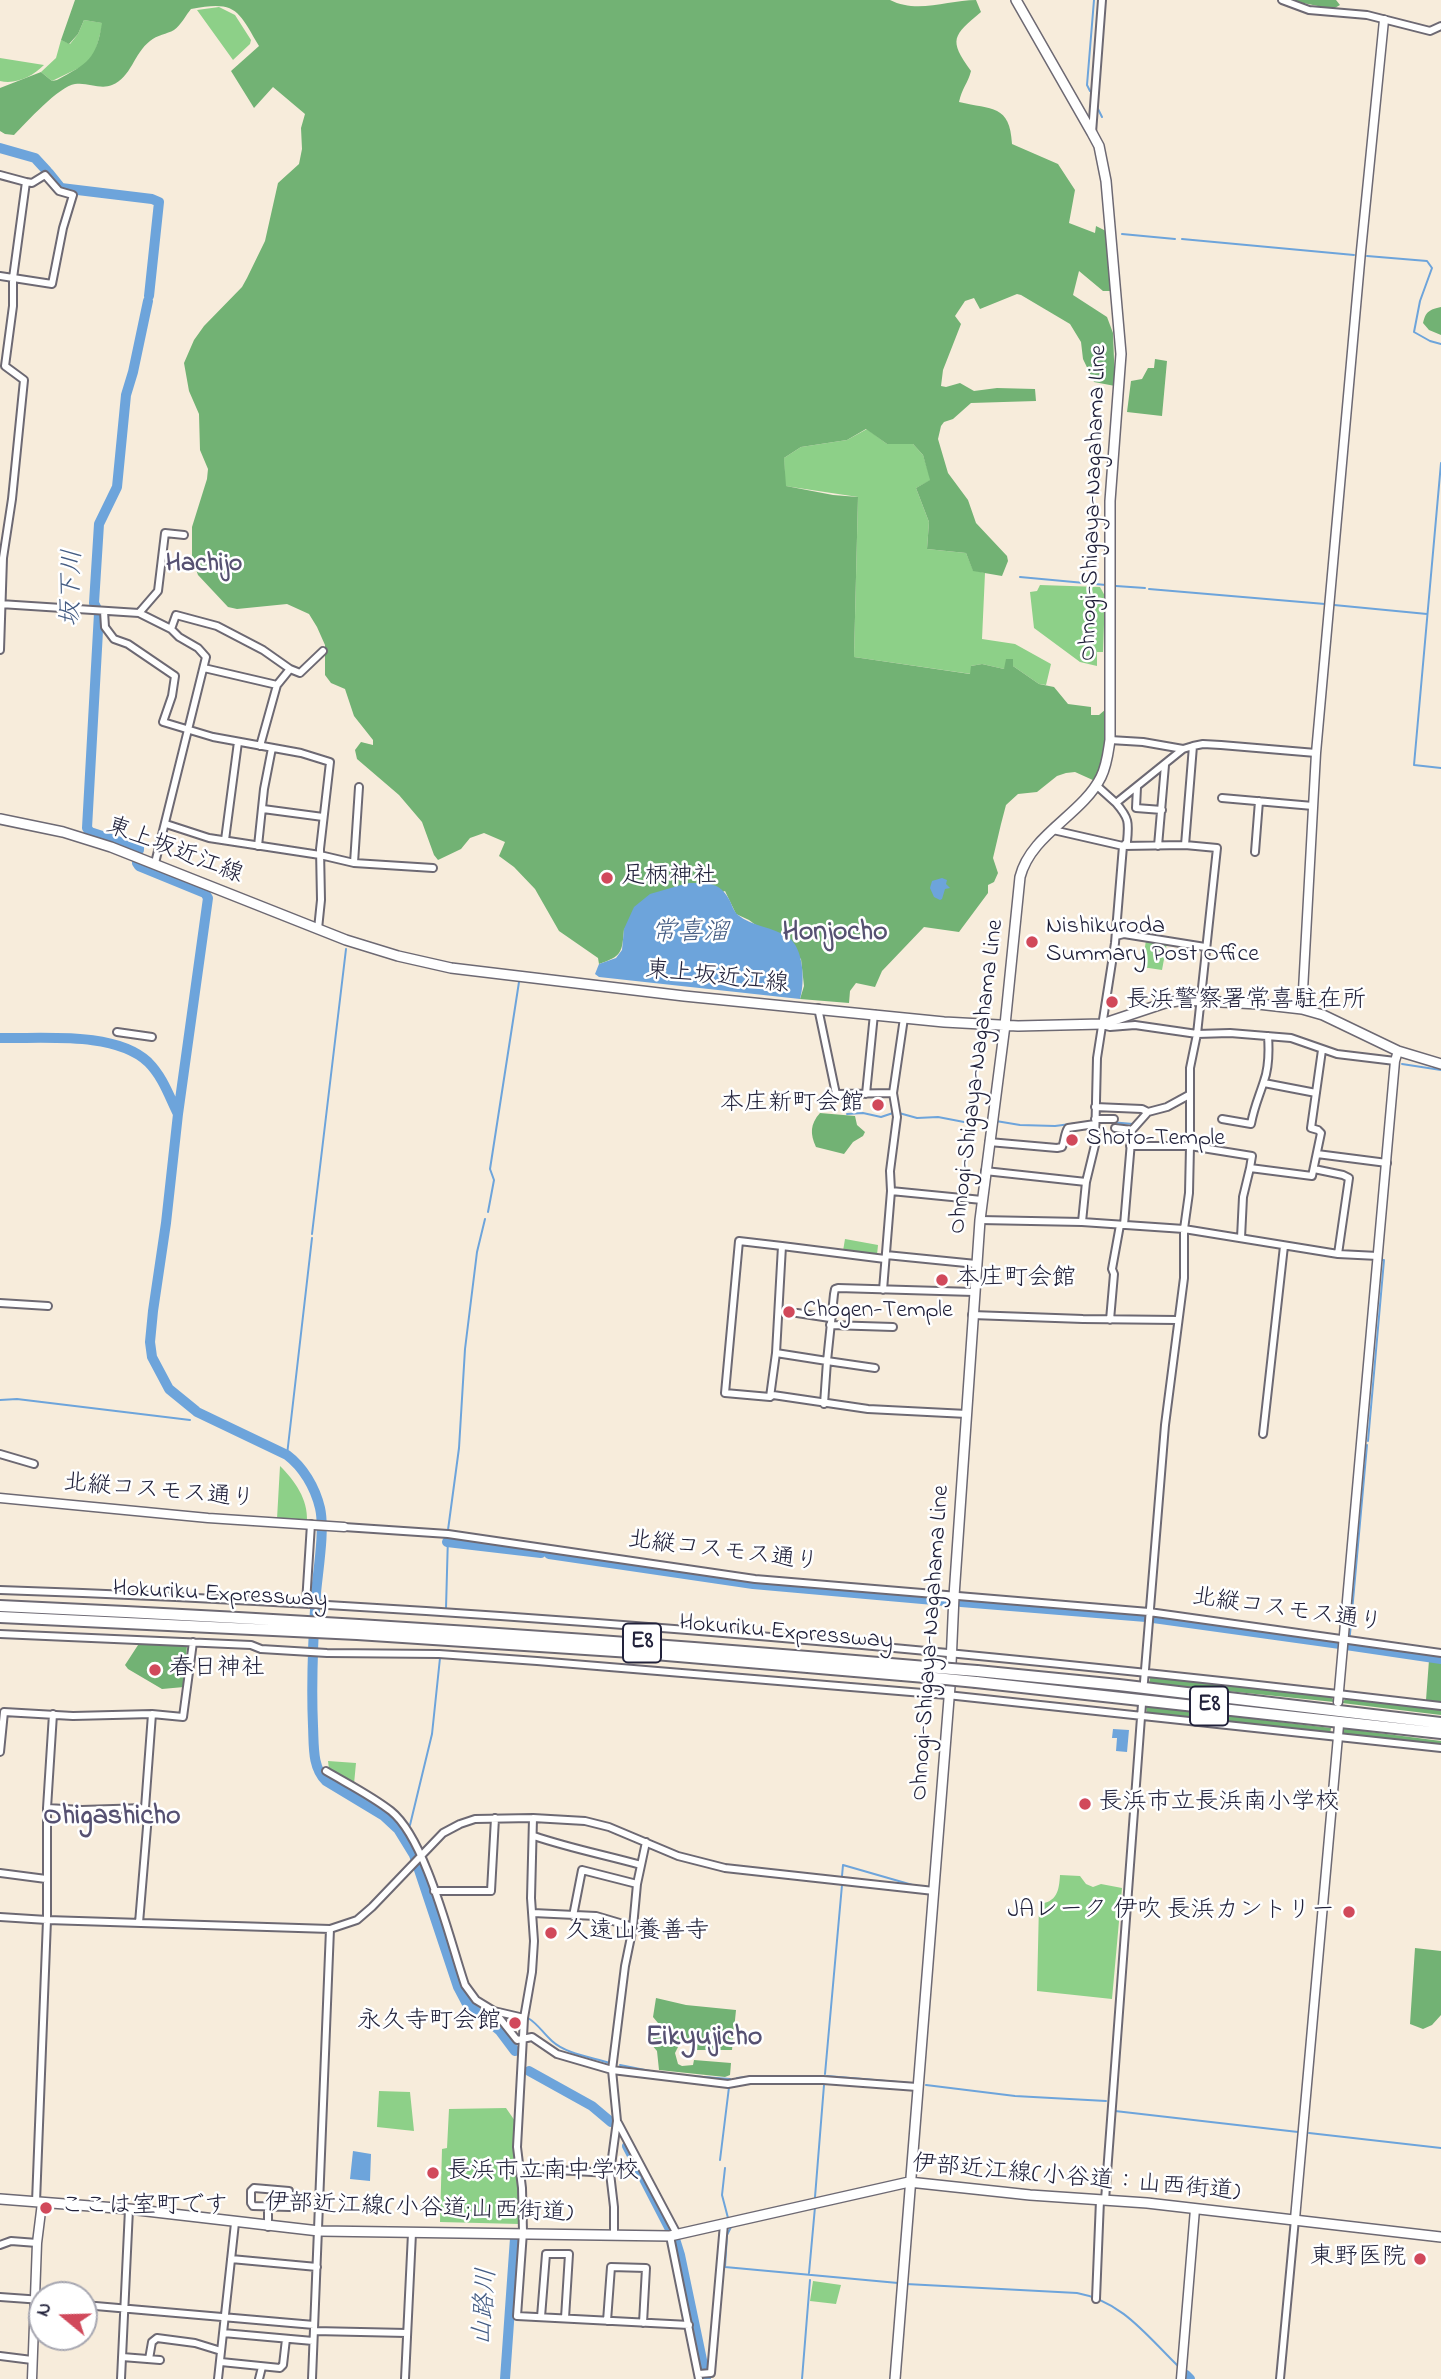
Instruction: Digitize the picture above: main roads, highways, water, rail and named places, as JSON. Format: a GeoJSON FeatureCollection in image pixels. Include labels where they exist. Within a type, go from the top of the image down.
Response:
{"type":"FeatureCollection","features":[{"type":"Feature","properties":{"kind":"highway","name":"Hokuriku Expressway"},"geometry":{"type":"LineString","coordinates":[[0,1606],[357,1629],[618,1651],[1161,1690],[1441,1723]]}},
{"type":"Feature","properties":{"kind":"highway","name":"Hokuriku Expressway"},"geometry":{"type":"LineString","coordinates":[[0,1617],[285,1625]]}},
{"type":"Feature","properties":{"kind":"highway","name":"Hokuriku Expressway"},"geometry":{"type":"LineString","coordinates":[[976,1676],[1441,1733]]}},
{"type":"Feature","properties":{"kind":"main road","name":"Ohnogi-Shigaya-Nagahama Line"},"geometry":{"type":"LineString","coordinates":[[895,2379],[953,1653],[954,1596],[976,1264],[1020,877],[1027,859],[1096,785],[1107,761],[1110,740],[1110,501],[1121,354],[1106,181],[1099,146],[1016,0]]}},
{"type":"Feature","properties":{"kind":"main road","name":"東上坂近江線"},"geometry":{"type":"LineString","coordinates":[[0,819],[63,832],[155,863],[369,948],[451,968],[684,996],[1005,1026],[1063,1027],[1101,1024],[1165,1003],[1199,1000],[1302,1009],[1346,1024],[1398,1051],[1441,1063]]}},
{"type":"Feature","properties":{"kind":"main road","name":"伊部近江線(小谷道：山西街道)"},"geometry":{"type":"LineString","coordinates":[[674,2235],[909,2182],[1295,2219],[1441,2237]]}},
{"type":"Feature","properties":{"kind":"main road","name":"伊部近江線(小谷道;山西街道)"},"geometry":{"type":"LineString","coordinates":[[0,2199],[129,2209],[319,2231],[674,2235]]}},
{"type":"Feature","properties":{"kind":"water"},"geometry":{"type":"Polygon","coordinates":[[[942,878],[947,880],[946,884],[950,888],[945,889],[940,900],[934,897],[930,888],[932,881],[942,878]]]}},
{"type":"Feature","properties":{"kind":"water","name":"常喜溜"},"geometry":{"type":"Polygon","coordinates":[[[688,883],[707,883],[717,887],[726,894],[738,915],[782,934],[793,942],[802,966],[800,999],[599,977],[595,974],[599,964],[616,958],[622,950],[624,929],[634,907],[650,894],[688,883]]]}},
{"type":"Feature","properties":{"kind":"water"},"geometry":{"type":"Polygon","coordinates":[[[1113,1729],[1129,1730],[1127,1752],[1116,1751],[1117,1738],[1112,1738],[1113,1729]]]}},
{"type":"Feature","properties":{"kind":"water"},"geometry":{"type":"Polygon","coordinates":[[[353,2151],[371,2154],[370,2181],[350,2179],[353,2151]]]}},
{"type":"Feature","properties":{"kind":"waterway"},"geometry":{"type":"LineString","coordinates":[[1090,91],[1087,85],[1094,0]]}},
{"type":"Feature","properties":{"kind":"waterway"},"geometry":{"type":"LineString","coordinates":[[1097,107],[1102,117]]}},
{"type":"Feature","properties":{"kind":"waterway","name":"坂下川"},"geometry":{"type":"LineString","coordinates":[[0,148],[35,158],[47,171]]}},
{"type":"Feature","properties":{"kind":"waterway","name":"坂下川"},"geometry":{"type":"LineString","coordinates":[[49,173],[61,188],[159,202],[149,296]]}},
{"type":"Feature","properties":{"kind":"waterway"},"geometry":{"type":"LineString","coordinates":[[1122,234],[1175,239]]}},
{"type":"Feature","properties":{"kind":"waterway"},"geometry":{"type":"LineString","coordinates":[[1182,239],[1354,255]]}},
{"type":"Feature","properties":{"kind":"waterway"},"geometry":{"type":"LineString","coordinates":[[1367,256],[1427,261],[1432,268],[1420,301],[1414,332],[1441,344]]}},
{"type":"Feature","properties":{"kind":"waterway","name":"坂下川"},"geometry":{"type":"LineString","coordinates":[[139,850],[90,832],[87,828],[99,613],[94,603],[99,524],[117,487],[126,395],[148,301]]}},
{"type":"Feature","properties":{"kind":"waterway"},"geometry":{"type":"LineString","coordinates":[[1441,463],[1414,765],[1441,768]]}},
{"type":"Feature","properties":{"kind":"waterway"},"geometry":{"type":"LineString","coordinates":[[1020,577],[1106,585]]}},
{"type":"Feature","properties":{"kind":"waterway"},"geometry":{"type":"LineString","coordinates":[[1116,586],[1145,588]]}},
{"type":"Feature","properties":{"kind":"waterway"},"geometry":{"type":"LineString","coordinates":[[1149,589],[1325,604]]}},
{"type":"Feature","properties":{"kind":"waterway"},"geometry":{"type":"LineString","coordinates":[[1334,605],[1427,614]]}},
{"type":"Feature","properties":{"kind":"waterway"},"geometry":{"type":"LineString","coordinates":[[137,863],[205,893],[208,898],[150,1342],[152,1357],[169,1389],[196,1411]]}},
{"type":"Feature","properties":{"kind":"waterway"},"geometry":{"type":"LineString","coordinates":[[312,1234],[346,949]]}},
{"type":"Feature","properties":{"kind":"waterway"},"geometry":{"type":"LineString","coordinates":[[488,1212],[494,1180],[490,1169],[519,982]]}},
{"type":"Feature","properties":{"kind":"waterway"},"geometry":{"type":"LineString","coordinates":[[0,1038],[98,1041],[134,1052],[158,1074],[178,1114]]}},
{"type":"Feature","properties":{"kind":"waterway"},"geometry":{"type":"LineString","coordinates":[[1402,1064],[1441,1070]]}},
{"type":"Feature","properties":{"kind":"waterway"},"geometry":{"type":"LineString","coordinates":[[1149,1109],[1160,1106]]}},
{"type":"Feature","properties":{"kind":"waterway"},"geometry":{"type":"LineString","coordinates":[[847,1114],[863,1113],[881,1117],[893,1113]]}},
{"type":"Feature","properties":{"kind":"waterway"},"geometry":{"type":"LineString","coordinates":[[899,1113],[917,1118],[938,1117],[964,1122],[990,1120]]}},
{"type":"Feature","properties":{"kind":"waterway"},"geometry":{"type":"LineString","coordinates":[[996,1121],[1055,1126],[1094,1121]]}},
{"type":"Feature","properties":{"kind":"waterway"},"geometry":{"type":"LineString","coordinates":[[1110,1122],[1133,1124]]}},
{"type":"Feature","properties":{"kind":"waterway"},"geometry":{"type":"LineString","coordinates":[[448,1530],[459,1448],[465,1349],[477,1252],[485,1219]]}},
{"type":"Feature","properties":{"kind":"waterway"},"geometry":{"type":"LineString","coordinates":[[1197,1228],[1230,1233]]}},
{"type":"Feature","properties":{"kind":"waterway"},"geometry":{"type":"LineString","coordinates":[[287,1455],[312,1238]]}},
{"type":"Feature","properties":{"kind":"waterway"},"geometry":{"type":"LineString","coordinates":[[1368,1441],[1384,1260],[1381,1260]]}},
{"type":"Feature","properties":{"kind":"waterway"},"geometry":{"type":"LineString","coordinates":[[0,1400],[17,1399],[190,1420]]}},
{"type":"Feature","properties":{"kind":"waterway"},"geometry":{"type":"LineString","coordinates":[[197,1412],[287,1455],[312,1485],[320,1508],[322,1527],[312,1676],[314,1748],[318,1769],[326,1781],[384,1816],[398,1829],[414,1855],[458,1987],[467,2004],[500,2031],[515,2051]]}},
{"type":"Feature","properties":{"kind":"waterway"},"geometry":{"type":"LineString","coordinates":[[1349,1645],[1367,1445]]}},
{"type":"Feature","properties":{"kind":"waterway"},"geometry":{"type":"LineString","coordinates":[[446,1608],[448,1536]]}},
{"type":"Feature","properties":{"kind":"waterway"},"geometry":{"type":"LineString","coordinates":[[447,1542],[541,1553]]}},
{"type":"Feature","properties":{"kind":"waterway"},"geometry":{"type":"LineString","coordinates":[[549,1554],[753,1584],[945,1601]]}},
{"type":"Feature","properties":{"kind":"waterway"},"geometry":{"type":"LineString","coordinates":[[961,1602],[1146,1617],[1340,1644]]}},
{"type":"Feature","properties":{"kind":"waterway"},"geometry":{"type":"LineString","coordinates":[[1346,1645],[1441,1659]]}},
{"type":"Feature","properties":{"kind":"waterway"},"geometry":{"type":"LineString","coordinates":[[410,1825],[432,1734],[440,1658]]}},
{"type":"Feature","properties":{"kind":"waterway"},"geometry":{"type":"LineString","coordinates":[[842,1876],[843,1865],[916,1886]]}},
{"type":"Feature","properties":{"kind":"waterway"},"geometry":{"type":"LineString","coordinates":[[825,2074],[842,1885]]}},
{"type":"Feature","properties":{"kind":"waterway"},"geometry":{"type":"LineString","coordinates":[[528,2018],[564,2049],[610,2063]]}},
{"type":"Feature","properties":{"kind":"waterway"},"geometry":{"type":"LineString","coordinates":[[620,2065],[650,2071]]}},
{"type":"Feature","properties":{"kind":"waterway"},"geometry":{"type":"LineString","coordinates":[[529,2071],[592,2106],[611,2122]]}},
{"type":"Feature","properties":{"kind":"waterway"},"geometry":{"type":"LineString","coordinates":[[690,2076],[730,2079],[720,2160]]}},
{"type":"Feature","properties":{"kind":"waterway"},"geometry":{"type":"LineString","coordinates":[[827,2076],[910,2083]]}},
{"type":"Feature","properties":{"kind":"waterway"},"geometry":{"type":"LineString","coordinates":[[737,2078],[747,2077]]}},
{"type":"Feature","properties":{"kind":"waterway"},"geometry":{"type":"LineString","coordinates":[[770,2077],[824,2077]]}},
{"type":"Feature","properties":{"kind":"waterway"},"geometry":{"type":"LineString","coordinates":[[815,2197],[824,2085]]}},
{"type":"Feature","properties":{"kind":"waterway"},"geometry":{"type":"LineString","coordinates":[[926,2085],[1015,2096],[1106,2101]]}},
{"type":"Feature","properties":{"kind":"waterway"},"geometry":{"type":"LineString","coordinates":[[1115,2111],[1298,2132]]}},
{"type":"Feature","properties":{"kind":"waterway"},"geometry":{"type":"LineString","coordinates":[[1309,2133],[1441,2148]]}},
{"type":"Feature","properties":{"kind":"waterway"},"geometry":{"type":"LineString","coordinates":[[627,2146],[675,2239],[706,2379]]}},
{"type":"Feature","properties":{"kind":"waterway"},"geometry":{"type":"LineString","coordinates":[[725,2168],[722,2195],[728,2218]]}},
{"type":"Feature","properties":{"kind":"waterway"},"geometry":{"type":"LineString","coordinates":[[809,2273],[815,2207]]}},
{"type":"Feature","properties":{"kind":"waterway"},"geometry":{"type":"LineString","coordinates":[[731,2227],[727,2235],[725,2267],[898,2283]]}},
{"type":"Feature","properties":{"kind":"waterway","name":"山路川"},"geometry":{"type":"LineString","coordinates":[[505,2379],[515,2238]]}},
{"type":"Feature","properties":{"kind":"waterway"},"geometry":{"type":"LineString","coordinates":[[802,2379],[810,2280]]}},
{"type":"Feature","properties":{"kind":"waterway"},"geometry":{"type":"LineString","coordinates":[[906,2284],[1077,2293],[1093,2297],[1133,2321],[1178,2366]]}},
{"type":"Feature","properties":{"kind":"waterway"},"geometry":{"type":"LineString","coordinates":[[1186,2375],[1190,2379]]}},
{"type":"Feature","properties":{"kind":"place","name":"足柄神社"},"geometry":{"type":"Point","coordinates":[607,878]}},
{"type":"Feature","properties":{"kind":"place","name":"Nishikuroda Summary Post Office"},"geometry":{"type":"Point","coordinates":[1032,942]}},
{"type":"Feature","properties":{"kind":"place","name":"長浜警察署常喜駐在所"},"geometry":{"type":"Point","coordinates":[1112,1002]}},
{"type":"Feature","properties":{"kind":"place","name":"本庄新町会館"},"geometry":{"type":"Point","coordinates":[878,1105]}},
{"type":"Feature","properties":{"kind":"place","name":"Shoto-Temple"},"geometry":{"type":"Point","coordinates":[1072,1140]}},
{"type":"Feature","properties":{"kind":"place","name":"本庄町会館"},"geometry":{"type":"Point","coordinates":[942,1280]}},
{"type":"Feature","properties":{"kind":"place","name":"Chogen-Temple"},"geometry":{"type":"Point","coordinates":[789,1312]}},
{"type":"Feature","properties":{"kind":"place","name":"春日神社"},"geometry":{"type":"Point","coordinates":[155,1670]}},
{"type":"Feature","properties":{"kind":"place","name":"長浜市立長浜南小学校"},"geometry":{"type":"Point","coordinates":[1085,1804]}},
{"type":"Feature","properties":{"kind":"place","name":"JAレーク 伊吹 長浜カントリー"},"geometry":{"type":"Point","coordinates":[1349,1912]}},
{"type":"Feature","properties":{"kind":"place","name":"久遠山養善寺"},"geometry":{"type":"Point","coordinates":[551,1933]}},
{"type":"Feature","properties":{"kind":"place","name":"永久寺町会館"},"geometry":{"type":"Point","coordinates":[515,2023]}},
{"type":"Feature","properties":{"kind":"place","name":"長浜市立南中学校"},"geometry":{"type":"Point","coordinates":[433,2173]}},
{"type":"Feature","properties":{"kind":"place","name":"ここは室町です"},"geometry":{"type":"Point","coordinates":[46,2208]}},
{"type":"Feature","properties":{"kind":"place","name":"東野医院"},"geometry":{"type":"Point","coordinates":[1420,2259]}},
{"type":"Feature","properties":{"kind":"district","name":"Hachijo"},"geometry":{"type":"Point","coordinates":[204,566]}},
{"type":"Feature","properties":{"kind":"district","name":"Honjocho"},"geometry":{"type":"Point","coordinates":[835,934]}},
{"type":"Feature","properties":{"kind":"district","name":"Ohigashicho"},"geometry":{"type":"Point","coordinates":[112,1818]}},
{"type":"Feature","properties":{"kind":"district","name":"Eikyujicho"},"geometry":{"type":"Point","coordinates":[704,2039]}}]}
